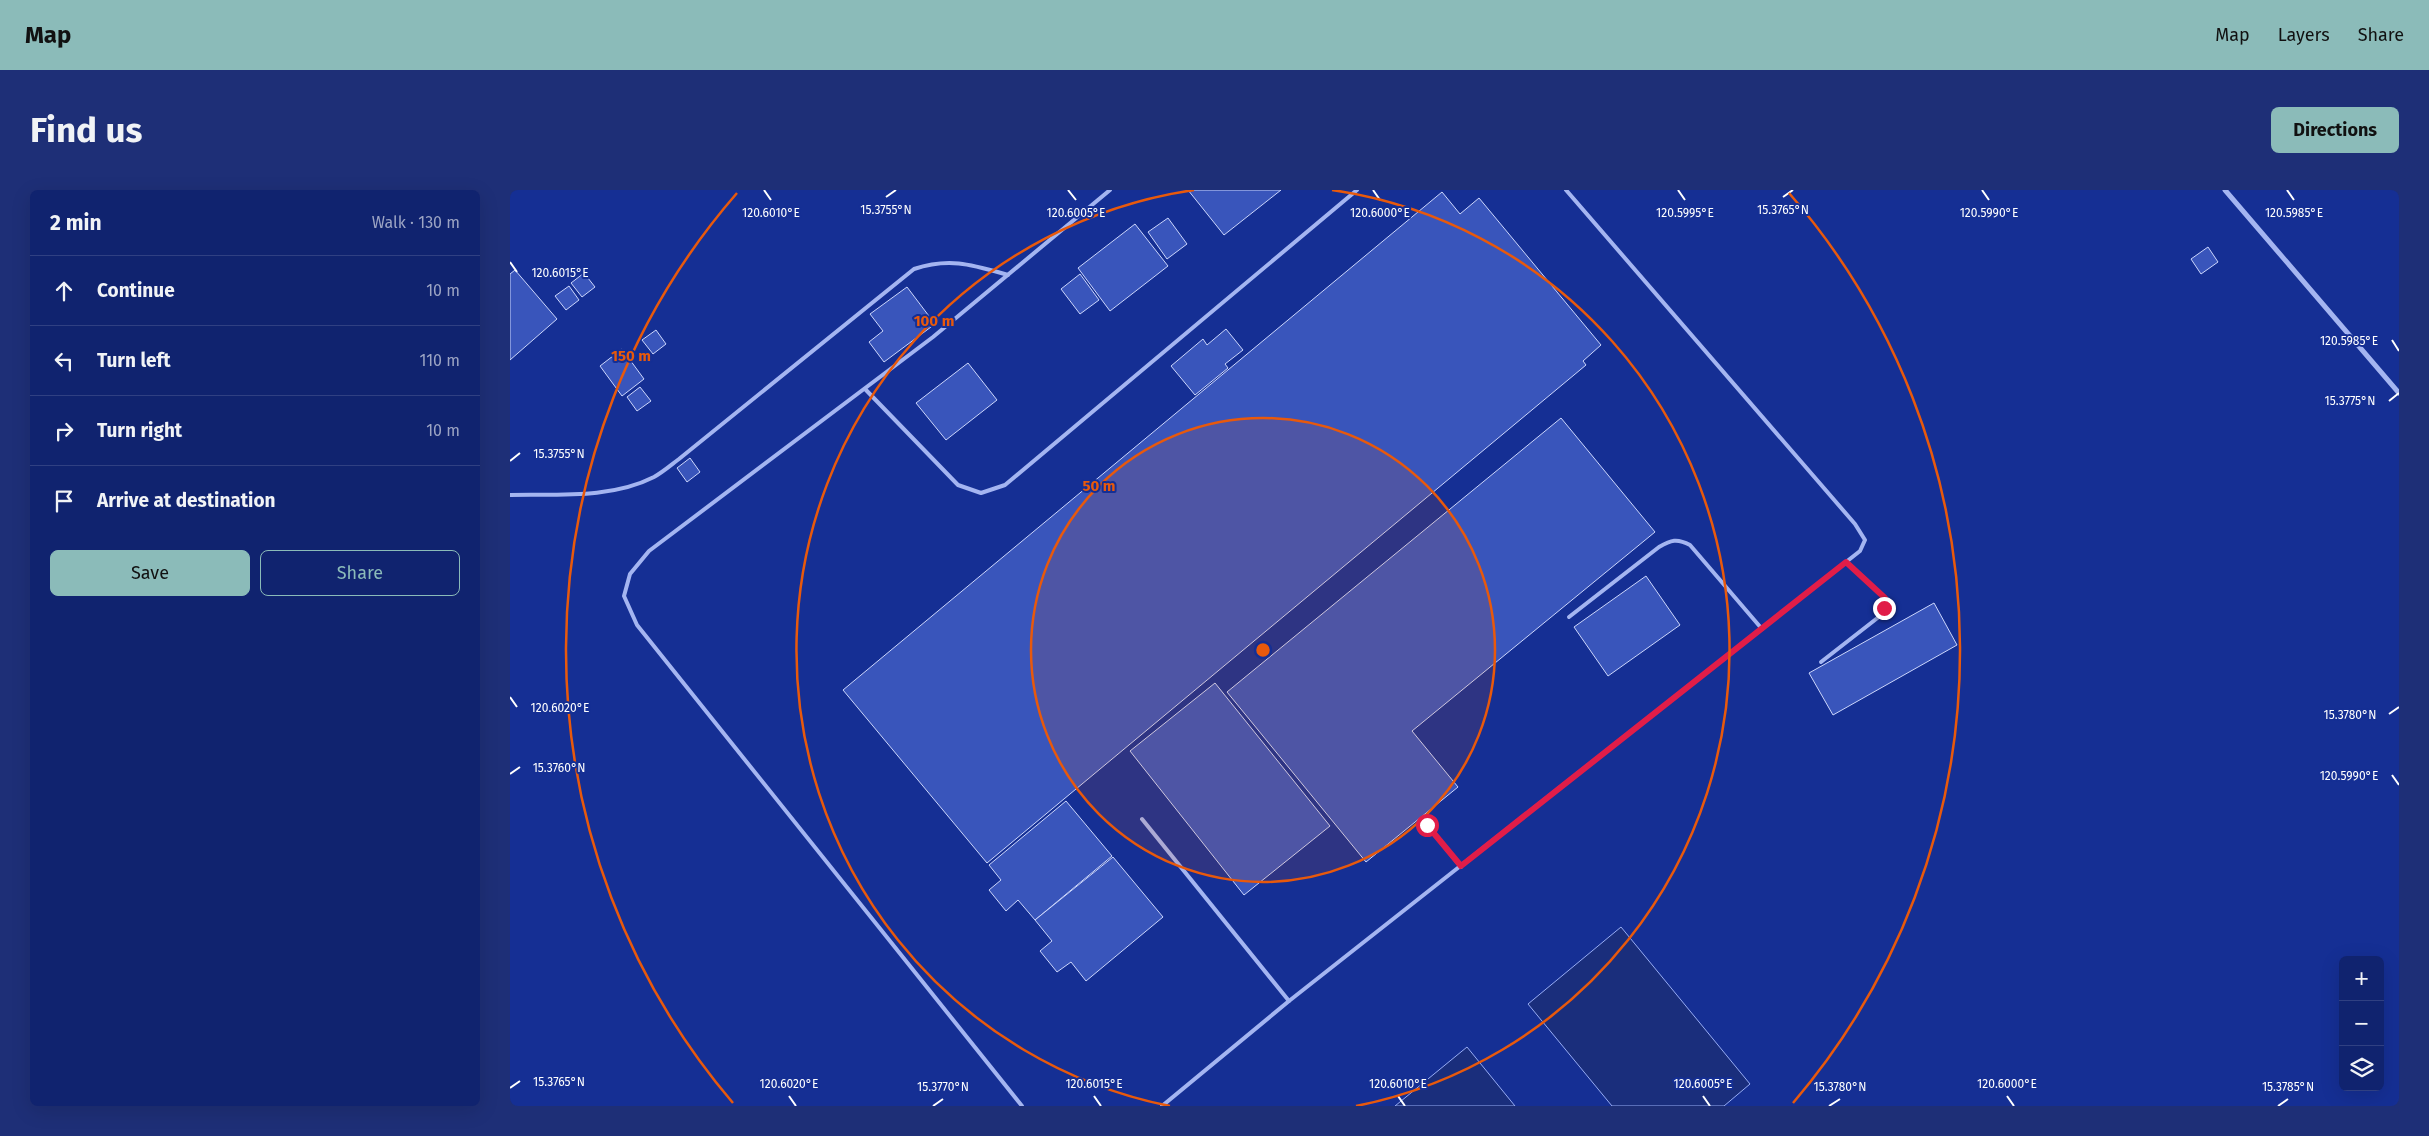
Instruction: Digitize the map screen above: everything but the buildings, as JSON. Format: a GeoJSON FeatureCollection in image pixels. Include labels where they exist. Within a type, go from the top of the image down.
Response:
{"type":"FeatureCollection","features":[{"type":"Feature","properties":{"kind":"street"},"geometry":{"type":"LineString","coordinates":[[2224,190],[2399,393]]}},
{"type":"Feature","properties":{"kind":"lane"},"geometry":{"type":"LineString","coordinates":[[1022,1106],[637,625],[624,596],[630,574],[649,551],[934,337],[1110,190]]}},
{"type":"Feature","properties":{"kind":"lane"},"geometry":{"type":"LineString","coordinates":[[865,389],[958,485],[981,493],[1006,485],[1357,190]]}},
{"type":"Feature","properties":{"kind":"lane"},"geometry":{"type":"LineString","coordinates":[[1162,1106],[1290,1001],[1860,551],[1864,540],[1855,524],[1566,190]]}},
{"type":"Feature","properties":{"kind":"lane"},"geometry":{"type":"LineString","coordinates":[[510,496],[603,492],[637,484],[655,476],[679,460],[914,269],[932,263],[954,262],[970,264],[1008,275]]}},
{"type":"Feature","properties":{"kind":"lane"},"geometry":{"type":"LineString","coordinates":[[1569,617],[1659,547],[1671,540],[1680,540],[1690,545],[1762,629]]}},
{"type":"Feature","properties":{"kind":"lane"},"geometry":{"type":"LineString","coordinates":[[1820,662],[1880,616],[1884,608],[1885,598],[1846,562]]}},
{"type":"Feature","properties":{"kind":"lane"},"geometry":{"type":"LineString","coordinates":[[1142,819],[1290,1001]]}},
{"type":"Feature","properties":{"kind":"lane"},"geometry":{"type":"LineString","coordinates":[[1427,825],[1461,866]]}},
{"type":"Feature","properties":{"kind":"shaded area"},"geometry":{"type":"Polygon","coordinates":[[[1621,927],[1750,1084],[1724,1106],[1612,1106],[1528,1004],[1621,927]]]}},
{"type":"Feature","properties":{"kind":"shaded area"},"geometry":{"type":"Polygon","coordinates":[[[1467,1047],[1515,1106],[1395,1106],[1467,1047]]]}},
{"type":"Feature","properties":{"kind":"route"},"geometry":{"type":"LineString","coordinates":[[1427,825],[1461,866],[1846,562],[1885,598],[1884,608]]}}]}
